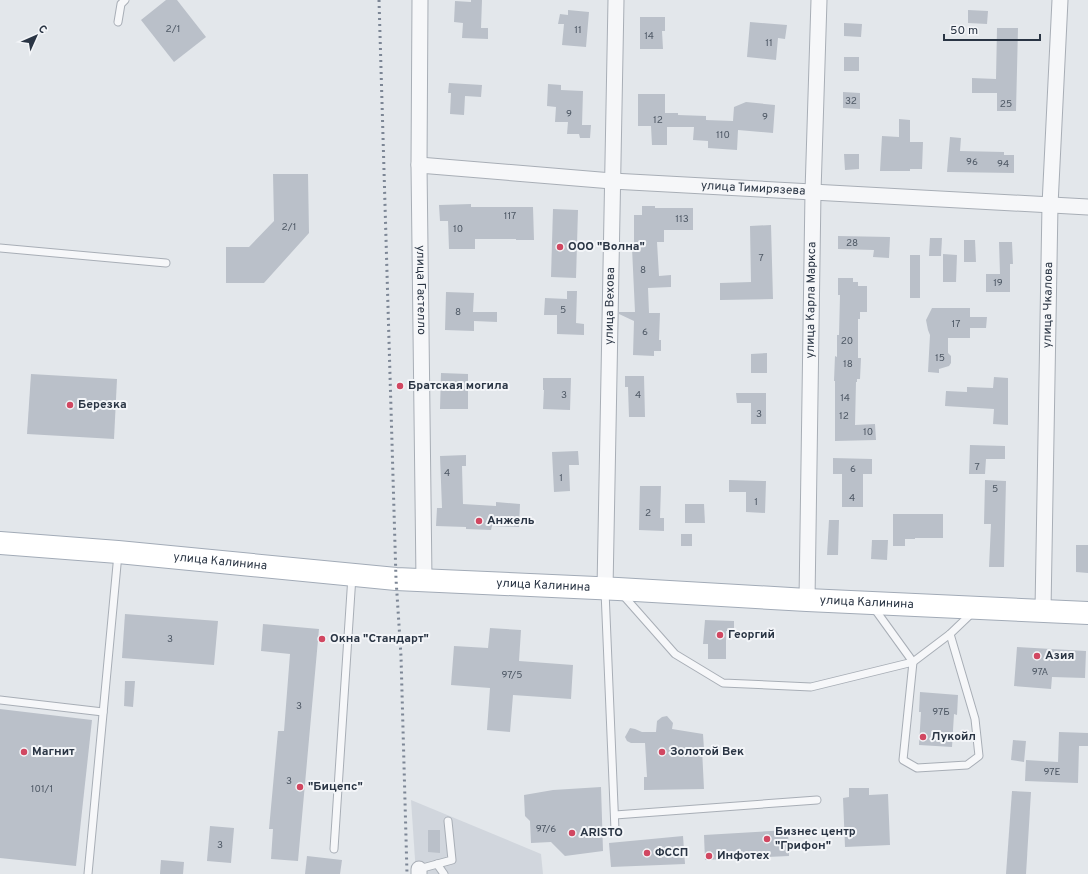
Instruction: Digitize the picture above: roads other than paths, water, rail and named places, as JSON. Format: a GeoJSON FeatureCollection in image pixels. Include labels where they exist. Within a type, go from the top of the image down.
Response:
{"type":"FeatureCollection","features":[{"type":"Feature","properties":{"kind":"main road","name":"улица Калинина"},"geometry":{"type":"LineString","coordinates":[[0,543],[118,552],[396,579],[1088,613]]}},
{"type":"Feature","properties":{"kind":"street","name":"улица Гастелло"},"geometry":{"type":"LineString","coordinates":[[420,0],[418,164],[424,580]]}},
{"type":"Feature","properties":{"kind":"street","name":"улица Вехова"},"geometry":{"type":"LineString","coordinates":[[612,589],[612,181],[616,0]]}},
{"type":"Feature","properties":{"kind":"street","name":"улица Карла Маркса"},"geometry":{"type":"LineString","coordinates":[[807,600],[813,192],[820,0]]}},
{"type":"Feature","properties":{"kind":"street","name":"улица Чкалова"},"geometry":{"type":"LineString","coordinates":[[1042,610],[1050,205],[1060,0]]}},
{"type":"Feature","properties":{"kind":"street","name":"улица Тимирязева"},"geometry":{"type":"LineString","coordinates":[[418,164],[612,181],[1088,207]]}},
{"type":"Feature","properties":{"kind":"lane"},"geometry":{"type":"LineString","coordinates":[[118,22],[121,4],[125,0]]}},
{"type":"Feature","properties":{"kind":"lane"},"geometry":{"type":"LineString","coordinates":[[0,248],[166,263]]}},
{"type":"Feature","properties":{"kind":"lane"},"geometry":{"type":"LineString","coordinates":[[88,874],[118,552]]}},
{"type":"Feature","properties":{"kind":"lane"},"geometry":{"type":"LineString","coordinates":[[334,849],[352,574]]}},
{"type":"Feature","properties":{"kind":"lane"},"geometry":{"type":"LineString","coordinates":[[612,589],[676,654],[723,683],[811,687],[913,662],[950,634],[978,607]]}},
{"type":"Feature","properties":{"kind":"lane"},"geometry":{"type":"LineString","coordinates":[[612,589],[615,830]]}},
{"type":"Feature","properties":{"kind":"lane"},"geometry":{"type":"LineString","coordinates":[[871,603],[913,662],[903,760],[917,768],[967,765],[979,756],[975,719],[950,634]]}},
{"type":"Feature","properties":{"kind":"lane"},"geometry":{"type":"LineString","coordinates":[[0,700],[104,712]]}},
{"type":"Feature","properties":{"kind":"lane"},"geometry":{"type":"LineString","coordinates":[[614,815],[817,800]]}},
{"type":"Feature","properties":{"kind":"lane"},"geometry":{"type":"LineString","coordinates":[[419,871],[452,860],[448,821]]}},
{"type":"Feature","properties":{"kind":"lane"},"geometry":{"type":"LineString","coordinates":[[437,864],[444,874]]}},
{"type":"Feature","properties":{"kind":"railway"},"geometry":{"type":"LineString","coordinates":[[379,0],[396,579],[401,656],[407,874]]}},
{"type":"Feature","properties":{"kind":"place","name":"ООО \"Волна\""},"geometry":{"type":"Point","coordinates":[560,247]}},
{"type":"Feature","properties":{"kind":"place","name":"Братская могила"},"geometry":{"type":"Point","coordinates":[400,386]}},
{"type":"Feature","properties":{"kind":"place","name":"Березка"},"geometry":{"type":"Point","coordinates":[70,405]}},
{"type":"Feature","properties":{"kind":"place","name":"Анжель"},"geometry":{"type":"Point","coordinates":[479,521]}},
{"type":"Feature","properties":{"kind":"place","name":"Георгий"},"geometry":{"type":"Point","coordinates":[720,635]}},
{"type":"Feature","properties":{"kind":"place","name":"Окна \"Стандарт\""},"geometry":{"type":"Point","coordinates":[322,639]}},
{"type":"Feature","properties":{"kind":"place","name":"Азия"},"geometry":{"type":"Point","coordinates":[1037,656]}},
{"type":"Feature","properties":{"kind":"place","name":"Лукойл"},"geometry":{"type":"Point","coordinates":[923,737]}},
{"type":"Feature","properties":{"kind":"place","name":"Магнит"},"geometry":{"type":"Point","coordinates":[24,752]}},
{"type":"Feature","properties":{"kind":"place","name":"Золотой Век"},"geometry":{"type":"Point","coordinates":[662,752]}},
{"type":"Feature","properties":{"kind":"place","name":"\"Бицепс\""},"geometry":{"type":"Point","coordinates":[300,787]}},
{"type":"Feature","properties":{"kind":"place","name":"ARISTO"},"geometry":{"type":"Point","coordinates":[572,833]}},
{"type":"Feature","properties":{"kind":"place","name":"Бизнес центр \"Грифон\""},"geometry":{"type":"Point","coordinates":[767,839]}},
{"type":"Feature","properties":{"kind":"place","name":"ФССП"},"geometry":{"type":"Point","coordinates":[647,853]}},
{"type":"Feature","properties":{"kind":"place","name":"Инфотех"},"geometry":{"type":"Point","coordinates":[709,856]}}]}
